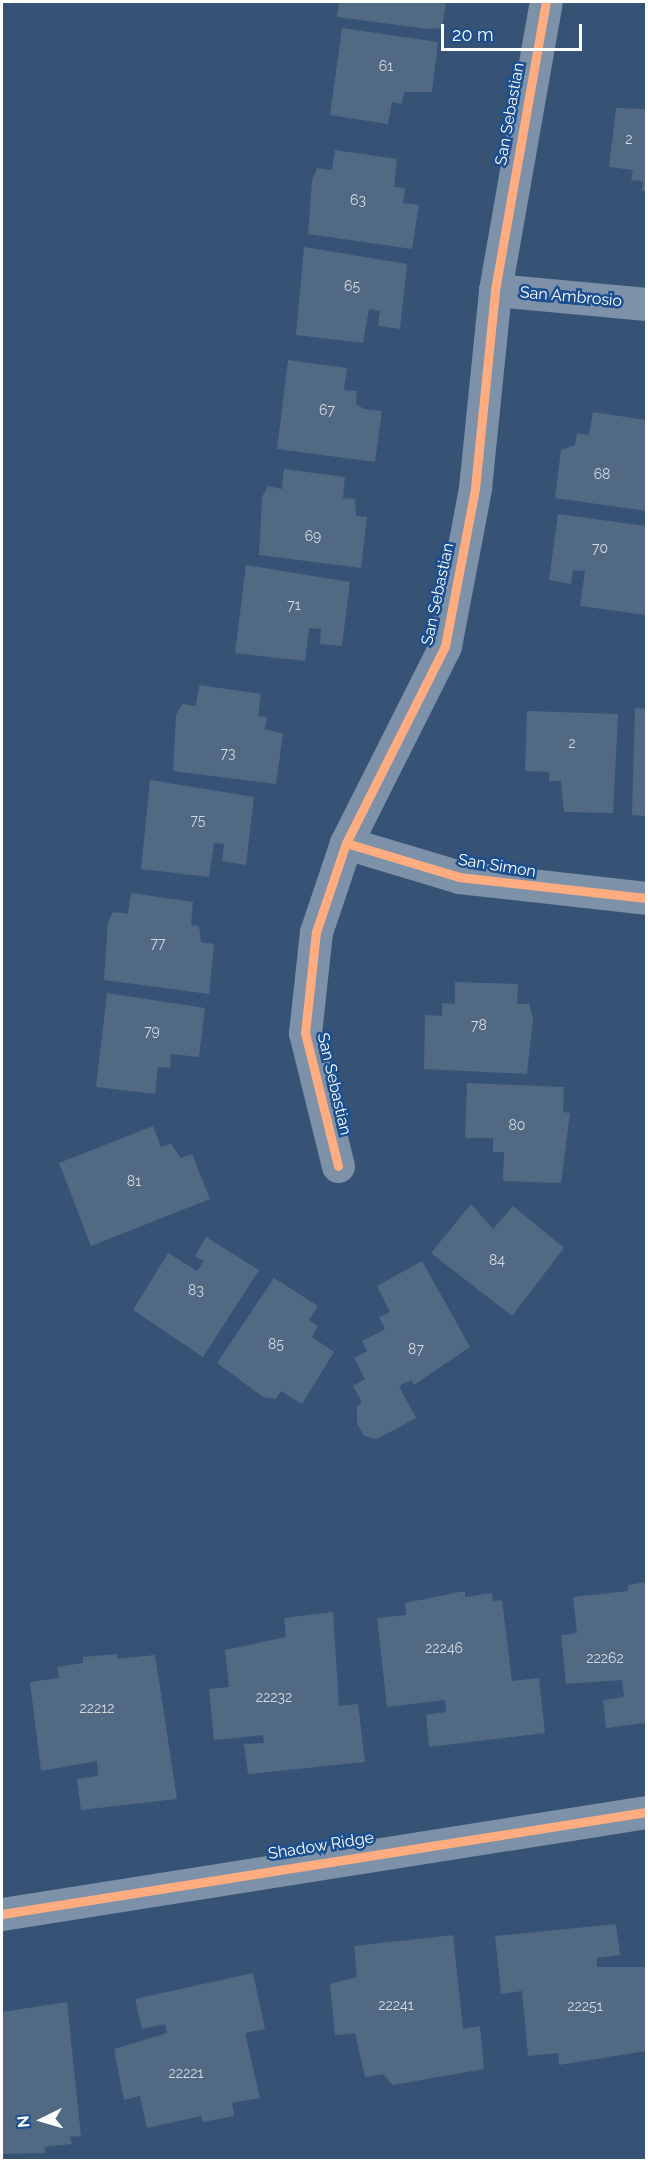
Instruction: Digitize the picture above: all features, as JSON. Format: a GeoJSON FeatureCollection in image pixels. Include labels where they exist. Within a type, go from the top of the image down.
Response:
{"type":"FeatureCollection","features":[{"type":"Feature","properties":{"kind":"street","name":"San Sebastian"},"geometry":{"type":"LineString","coordinates":[[338,1166],[305,1033],[316,932],[346,843],[445,646],[475,488],[495,290],[546,2]]}},
{"type":"Feature","properties":{"kind":"street","name":"San Ambrosio"},"geometry":{"type":"LineString","coordinates":[[495,290],[646,304]]}},
{"type":"Feature","properties":{"kind":"street","name":"San Simon"},"geometry":{"type":"LineString","coordinates":[[346,843],[459,877],[646,898]]}},
{"type":"Feature","properties":{"kind":"street","name":"Shadow Ridge"},"geometry":{"type":"LineString","coordinates":[[2,1914],[646,1812]]}},
{"type":"Feature","properties":{"kind":"building"},"geometry":{"type":"Polygon","coordinates":[[[339,2],[446,2],[442,28],[428,29],[337,17],[339,2]]]}},
{"type":"Feature","properties":{"kind":"building"},"geometry":{"type":"Polygon","coordinates":[[[342,28],[438,42],[432,92],[404,92],[402,104],[392,102],[388,124],[330,115],[342,28]]]}},
{"type":"Feature","properties":{"kind":"building"},"geometry":{"type":"Polygon","coordinates":[[[616,108],[646,109],[646,191],[642,191],[643,181],[631,180],[633,170],[609,167],[616,108]]]}},
{"type":"Feature","properties":{"kind":"building"},"geometry":{"type":"Polygon","coordinates":[[[335,150],[397,159],[394,187],[405,188],[403,203],[419,205],[412,249],[308,234],[312,180],[317,168],[332,170],[335,150]]]}},
{"type":"Feature","properties":{"kind":"building"},"geometry":{"type":"Polygon","coordinates":[[[304,247],[407,264],[400,329],[378,326],[380,311],[369,309],[363,343],[296,335],[304,247]]]}},
{"type":"Feature","properties":{"kind":"building"},"geometry":{"type":"Polygon","coordinates":[[[288,360],[347,368],[344,390],[357,391],[356,404],[364,409],[382,411],[375,462],[277,449],[288,360]]]}},
{"type":"Feature","properties":{"kind":"building"},"geometry":{"type":"Polygon","coordinates":[[[593,412],[646,420],[646,511],[555,498],[561,450],[575,445],[577,433],[589,435],[593,412]]]}},
{"type":"Feature","properties":{"kind":"building"},"geometry":{"type":"Polygon","coordinates":[[[284,469],[345,477],[343,498],[355,499],[356,516],[367,517],[361,568],[259,555],[262,497],[268,486],[282,489],[284,469]]]}},
{"type":"Feature","properties":{"kind":"building"},"geometry":{"type":"Polygon","coordinates":[[[558,514],[646,526],[646,615],[580,606],[585,571],[573,570],[571,584],[549,580],[558,514]]]}},
{"type":"Feature","properties":{"kind":"building"},"geometry":{"type":"Polygon","coordinates":[[[246,565],[350,582],[342,646],[320,644],[321,629],[309,628],[305,661],[235,653],[246,565]]]}},
{"type":"Feature","properties":{"kind":"building"},"geometry":{"type":"Polygon","coordinates":[[[199,685],[261,694],[258,716],[267,717],[265,729],[283,734],[276,784],[173,771],[176,715],[182,704],[196,706],[199,685]]]}},
{"type":"Feature","properties":{"kind":"building"},"geometry":{"type":"Polygon","coordinates":[[[635,708],[646,709],[646,816],[632,815],[635,708]]]}},
{"type":"Feature","properties":{"kind":"building"},"geometry":{"type":"Polygon","coordinates":[[[527,711],[618,714],[613,813],[564,812],[561,781],[549,781],[549,772],[525,771],[527,711]]]}},
{"type":"Feature","properties":{"kind":"building"},"geometry":{"type":"Polygon","coordinates":[[[150,780],[254,797],[246,865],[222,861],[224,844],[214,843],[209,877],[141,869],[150,780]]]}},
{"type":"Feature","properties":{"kind":"building"},"geometry":{"type":"Polygon","coordinates":[[[131,893],[193,902],[191,925],[199,926],[201,942],[214,944],[209,994],[104,980],[108,922],[113,912],[128,914],[131,893]]]}},
{"type":"Feature","properties":{"kind":"building"},"geometry":{"type":"Polygon","coordinates":[[[455,982],[518,984],[517,1004],[529,1004],[533,1018],[527,1074],[424,1069],[425,1015],[442,1016],[442,1003],[455,1004],[455,982]]]}},
{"type":"Feature","properties":{"kind":"building"},"geometry":{"type":"Polygon","coordinates":[[[107,993],[205,1008],[199,1057],[171,1054],[170,1068],[158,1067],[155,1094],[96,1087],[107,993]]]}},
{"type":"Feature","properties":{"kind":"building"},"geometry":{"type":"Polygon","coordinates":[[[467,1083],[564,1087],[563,1112],[570,1113],[561,1183],[503,1181],[504,1152],[493,1152],[493,1138],[465,1138],[467,1083]]]}},
{"type":"Feature","properties":{"kind":"building"},"geometry":{"type":"Polygon","coordinates":[[[153,1126],[161,1147],[171,1144],[181,1158],[192,1154],[210,1199],[91,1246],[59,1163],[153,1126]]]}},
{"type":"Feature","properties":{"kind":"building"},"geometry":{"type":"Polygon","coordinates":[[[471,1204],[493,1229],[513,1206],[564,1248],[512,1316],[431,1253],[471,1204]]]}},
{"type":"Feature","properties":{"kind":"building"},"geometry":{"type":"Polygon","coordinates":[[[206,1237],[259,1270],[203,1357],[133,1310],[168,1253],[197,1271],[204,1261],[195,1256],[206,1237]]]}},
{"type":"Feature","properties":{"kind":"building"},"geometry":{"type":"Polygon","coordinates":[[[422,1261],[470,1347],[414,1385],[411,1380],[399,1386],[416,1418],[377,1439],[364,1436],[357,1423],[357,1406],[362,1402],[353,1386],[365,1379],[354,1358],[367,1351],[362,1341],[385,1329],[379,1317],[390,1312],[377,1286],[422,1261]]]}},
{"type":"Feature","properties":{"kind":"building"},"geometry":{"type":"Polygon","coordinates":[[[274,1278],[318,1306],[309,1320],[318,1326],[312,1337],[334,1352],[302,1404],[281,1391],[276,1399],[263,1397],[217,1363],[274,1278]]]}},
{"type":"Feature","properties":{"kind":"building"},"geometry":{"type":"Polygon","coordinates":[[[646,1582],[646,1723],[606,1728],[603,1700],[624,1697],[622,1680],[566,1684],[561,1635],[577,1633],[573,1597],[628,1591],[628,1585],[646,1582]]]}},
{"type":"Feature","properties":{"kind":"building"},"geometry":{"type":"Polygon","coordinates":[[[465,1591],[465,1597],[492,1593],[493,1601],[502,1600],[512,1681],[539,1678],[545,1733],[429,1747],[426,1715],[446,1712],[445,1700],[387,1707],[377,1618],[406,1615],[405,1603],[465,1591]]]}},
{"type":"Feature","properties":{"kind":"building"},"geometry":{"type":"Polygon","coordinates":[[[333,1612],[339,1706],[358,1704],[365,1762],[248,1774],[244,1744],[264,1743],[263,1735],[214,1740],[209,1689],[229,1687],[225,1650],[286,1637],[284,1618],[333,1612]]]}},
{"type":"Feature","properties":{"kind":"building"},"geometry":{"type":"Polygon","coordinates":[[[117,1654],[118,1659],[155,1655],[177,1799],[81,1810],[77,1779],[98,1776],[97,1761],[41,1771],[30,1682],[59,1678],[57,1667],[83,1663],[83,1657],[117,1654]]]}},
{"type":"Feature","properties":{"kind":"building"},"geometry":{"type":"Polygon","coordinates":[[[616,1924],[620,1955],[597,1958],[597,1967],[646,1967],[646,2051],[559,2065],[558,2053],[528,2056],[522,1991],[501,1994],[495,1936],[616,1924]]]}},
{"type":"Feature","properties":{"kind":"building"},"geometry":{"type":"Polygon","coordinates":[[[453,1935],[463,2029],[480,2026],[484,2069],[393,2085],[383,2074],[365,2077],[355,2033],[335,2035],[330,1984],[357,1977],[354,1946],[453,1935]]]}},
{"type":"Feature","properties":{"kind":"building"},"geometry":{"type":"Polygon","coordinates":[[[253,1973],[265,2029],[245,2033],[260,2098],[232,2103],[234,2116],[203,2122],[201,2116],[147,2128],[140,2096],[124,2100],[114,2049],[167,2033],[165,2024],[142,2029],[135,1999],[253,1973]]]}},
{"type":"Feature","properties":{"kind":"building"},"geometry":{"type":"Polygon","coordinates":[[[67,2002],[81,2136],[70,2137],[72,2144],[44,2147],[46,2153],[2,2154],[2,2012],[67,2002]]]}},
{"type":"Feature","properties":{"kind":"cycle path"},"geometry":{"type":"LineString","coordinates":[[338,1166],[305,1033],[316,932],[346,843],[445,646],[475,488],[495,290],[546,2]]}},
{"type":"Feature","properties":{"kind":"cycle path"},"geometry":{"type":"LineString","coordinates":[[346,843],[459,877],[646,898]]}},
{"type":"Feature","properties":{"kind":"cycle path"},"geometry":{"type":"LineString","coordinates":[[2,1914],[646,1812]]}}]}
